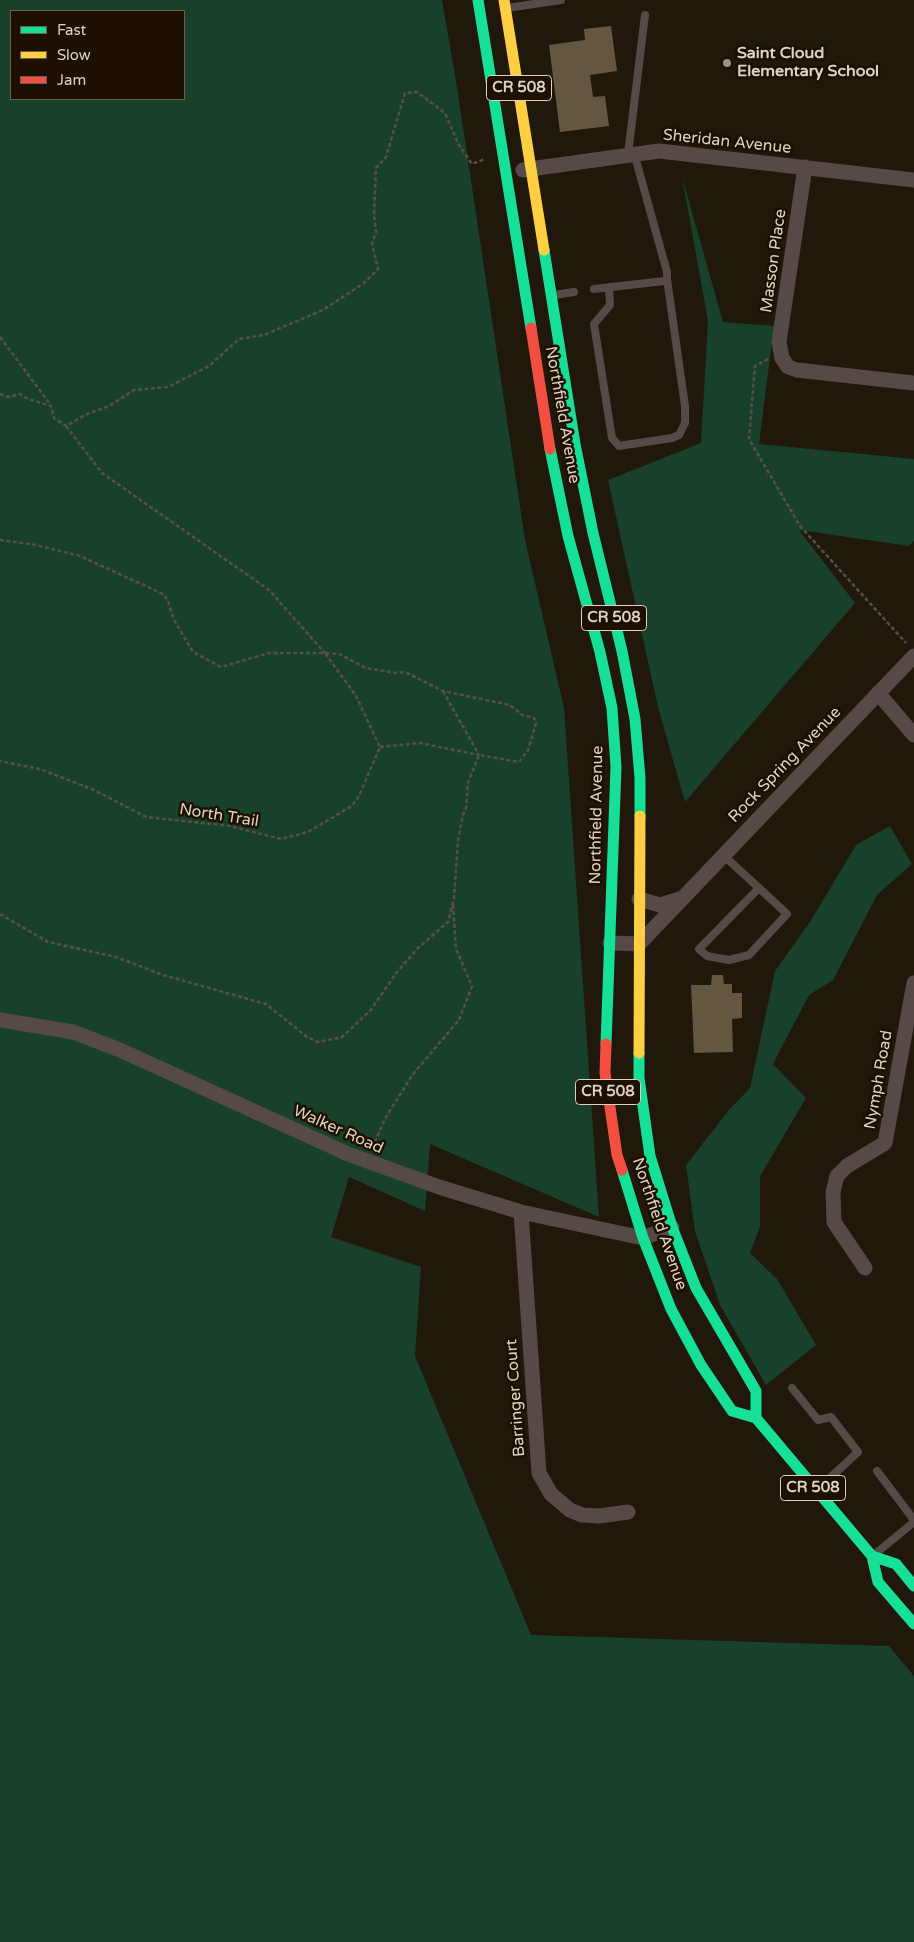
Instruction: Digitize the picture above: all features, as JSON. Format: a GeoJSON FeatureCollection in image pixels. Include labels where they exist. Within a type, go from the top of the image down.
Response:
{"type":"FeatureCollection","features":[{"type":"Feature","properties":{"kind":"main road","name":"Northfield Avenue"},"geometry":{"type":"LineString","coordinates":[[478,0],[529,299],[550,448],[568,536],[600,652],[612,708],[616,767],[606,1073],[617,1155],[643,1238],[671,1309],[701,1365],[732,1411],[756,1418],[756,1391],[696,1288],[672,1227],[650,1156],[640,1078],[638,899],[640,778],[635,719],[622,651],[593,533],[546,296],[532,168],[505,4]]}},
{"type":"Feature","properties":{"kind":"main road","name":"CR 508"},"geometry":{"type":"LineString","coordinates":[[756,1418],[872,1556],[878,1582],[914,1624]]}},
{"type":"Feature","properties":{"kind":"main road"},"geometry":{"type":"LineString","coordinates":[[872,1556],[896,1564],[914,1586]]}},
{"type":"Feature","properties":{"kind":"street","name":"Sheridan Avenue"},"geometry":{"type":"LineString","coordinates":[[507,173],[659,151],[914,180]]}},
{"type":"Feature","properties":{"kind":"street","name":"Masson Place"},"geometry":{"type":"LineString","coordinates":[[782,356],[780,342],[805,167]]}},
{"type":"Feature","properties":{"kind":"street"},"geometry":{"type":"LineString","coordinates":[[782,356],[788,367],[797,370],[914,383]]}},
{"type":"Feature","properties":{"kind":"street","name":"Rock Spring Avenue"},"geometry":{"type":"LineString","coordinates":[[639,944],[878,693],[911,650]]}},
{"type":"Feature","properties":{"kind":"street"},"geometry":{"type":"LineString","coordinates":[[878,693],[914,735]]}},
{"type":"Feature","properties":{"kind":"street"},"geometry":{"type":"LineString","coordinates":[[638,899],[660,905],[682,899]]}},
{"type":"Feature","properties":{"kind":"street"},"geometry":{"type":"LineString","coordinates":[[610,943],[639,944]]}},
{"type":"Feature","properties":{"kind":"street","name":"Nymph Road"},"geometry":{"type":"LineString","coordinates":[[865,1268],[834,1222],[833,1192],[837,1176],[847,1166],[885,1143],[914,983]]}},
{"type":"Feature","properties":{"kind":"street","name":"Walker Road"},"geometry":{"type":"LineString","coordinates":[[0,1020],[73,1032],[120,1050],[348,1154],[396,1173],[520,1212],[643,1238]]}},
{"type":"Feature","properties":{"kind":"street","name":"Barringer Court"},"geometry":{"type":"LineString","coordinates":[[520,1212],[539,1472],[550,1494],[570,1510],[582,1515],[598,1516],[628,1512]]}},
{"type":"Feature","properties":{"kind":"street"},"geometry":{"type":"LineString","coordinates":[[643,1238],[672,1227]]}},
{"type":"Feature","properties":{"kind":"lane"},"geometry":{"type":"LineString","coordinates":[[505,4],[561,0]]}},
{"type":"Feature","properties":{"kind":"lane"},"geometry":{"type":"LineString","coordinates":[[609,287],[610,305],[594,324],[612,438],[619,446],[672,438],[678,435],[685,423],[685,406],[667,272],[631,154],[645,15]]}},
{"type":"Feature","properties":{"kind":"lane"},"geometry":{"type":"LineString","coordinates":[[594,289],[667,279]]}},
{"type":"Feature","properties":{"kind":"lane"},"geometry":{"type":"LineString","coordinates":[[546,296],[574,292]]}},
{"type":"Feature","properties":{"kind":"lane"},"geometry":{"type":"LineString","coordinates":[[723,855],[759,888],[786,914],[748,955],[729,960],[707,956],[699,949],[759,888]]}},
{"type":"Feature","properties":{"kind":"lane"},"geometry":{"type":"LineString","coordinates":[[792,1388],[818,1420],[831,1417],[858,1452],[816,1491]]}},
{"type":"Feature","properties":{"kind":"lane"},"geometry":{"type":"LineString","coordinates":[[872,1556],[914,1521],[877,1471]]}},
{"type":"Feature","properties":{"kind":"path"},"geometry":{"type":"LineString","coordinates":[[66,426],[87,414],[109,406],[134,390],[168,387],[209,366],[239,339],[264,335],[323,310],[369,278],[378,269],[372,244],[376,232],[374,215],[376,168],[386,157],[405,93],[417,92],[445,114],[459,145],[472,164],[487,159]]}},
{"type":"Feature","properties":{"kind":"path"},"geometry":{"type":"LineString","coordinates":[[0,337],[51,406],[54,418],[66,426],[102,473],[269,590],[325,653],[356,696],[380,747],[420,743],[519,762],[528,750],[536,724],[534,718],[522,714],[510,705],[443,691],[405,672],[396,673],[366,668],[339,654],[325,653],[318,654],[311,652],[269,653],[221,667],[193,652],[174,620],[163,594],[80,556],[36,545],[0,540]]}},
{"type":"Feature","properties":{"kind":"path"},"geometry":{"type":"LineString","coordinates":[[782,356],[755,366],[749,439],[800,526],[911,650]]}},
{"type":"Feature","properties":{"kind":"path"},"geometry":{"type":"LineString","coordinates":[[0,394],[8,397],[20,394],[28,400],[51,406]]}},
{"type":"Feature","properties":{"kind":"path"},"geometry":{"type":"LineString","coordinates":[[443,691],[479,755]]}},
{"type":"Feature","properties":{"kind":"path","name":"North Trail"},"geometry":{"type":"LineString","coordinates":[[0,762],[40,769],[94,790],[146,817],[230,826],[281,839],[308,832],[352,806],[359,796],[380,747]]}},
{"type":"Feature","properties":{"kind":"path"},"geometry":{"type":"LineString","coordinates":[[369,1154],[386,1117],[413,1074],[459,1020],[472,986],[456,949],[453,918],[458,840],[466,808],[468,783],[479,755]]}},
{"type":"Feature","properties":{"kind":"path"},"geometry":{"type":"LineString","coordinates":[[0,914],[48,942],[116,957],[164,975],[266,1004],[307,1037],[318,1042],[342,1037],[370,1011],[418,948],[448,922],[454,899]]}},
{"type":"Feature","properties":{"kind":"green space"},"geometry":{"type":"Polygon","coordinates":[[[0,0],[442,0],[456,81],[525,540],[564,708],[599,1217],[430,1144],[425,1211],[349,1177],[331,1237],[421,1267],[415,1356],[531,1635],[889,1646],[914,1676],[914,1942],[0,1942],[0,0]]]}},
{"type":"Feature","properties":{"kind":"green space"},"geometry":{"type":"Polygon","coordinates":[[[682,177],[723,322],[774,326],[759,444],[914,459],[914,541],[909,546],[799,530],[855,603],[685,802],[658,707],[608,480],[701,443],[708,321],[682,177]]]}},
{"type":"Feature","properties":{"kind":"green space"},"geometry":{"type":"Polygon","coordinates":[[[890,826],[912,864],[877,895],[833,980],[809,995],[773,1064],[806,1098],[760,1176],[760,1227],[750,1253],[777,1279],[816,1345],[766,1385],[720,1305],[695,1231],[686,1165],[729,1110],[750,1088],[775,971],[810,922],[856,845],[890,826]]]}},
{"type":"Feature","properties":{"kind":"building"},"geometry":{"type":"Polygon","coordinates":[[[611,26],[617,71],[590,75],[593,97],[605,96],[609,126],[560,132],[549,45],[585,40],[584,29],[611,26]]]}},
{"type":"Feature","properties":{"kind":"building"},"geometry":{"type":"Polygon","coordinates":[[[712,975],[723,975],[724,984],[732,984],[732,993],[742,993],[742,1018],[732,1019],[733,1052],[694,1053],[691,985],[711,985],[712,975]]]}},
{"type":"Feature","properties":{"kind":"traffic: fast"},"geometry":{"type":"LineString","coordinates":[[478,0],[531,328]]}},
{"type":"Feature","properties":{"kind":"traffic: fast"},"geometry":{"type":"LineString","coordinates":[[544,250],[575,444],[593,533],[622,651],[635,719],[640,778],[640,816]]}},
{"type":"Feature","properties":{"kind":"traffic: fast"},"geometry":{"type":"LineString","coordinates":[[550,449],[568,536],[600,652],[612,708],[616,767],[606,1044]]}},
{"type":"Feature","properties":{"kind":"traffic: fast"},"geometry":{"type":"LineString","coordinates":[[639,1053],[639,1078],[650,1156],[672,1227],[696,1288],[756,1391],[756,1418]]}},
{"type":"Feature","properties":{"kind":"traffic: fast"},"geometry":{"type":"LineString","coordinates":[[622,1170],[643,1238],[671,1309],[701,1365],[732,1411],[756,1418],[872,1556],[878,1582],[914,1624]]}},
{"type":"Feature","properties":{"kind":"traffic: fast"},"geometry":{"type":"LineString","coordinates":[[872,1556],[896,1564],[914,1586]]}},
{"type":"Feature","properties":{"kind":"traffic: slow"},"geometry":{"type":"LineString","coordinates":[[504,0],[544,250]]}},
{"type":"Feature","properties":{"kind":"traffic: slow"},"geometry":{"type":"LineString","coordinates":[[639,1053],[640,816]]}},
{"type":"Feature","properties":{"kind":"traffic: jam"},"geometry":{"type":"LineString","coordinates":[[531,328],[550,449]]}},
{"type":"Feature","properties":{"kind":"traffic: jam"},"geometry":{"type":"LineString","coordinates":[[606,1044],[605,1073],[617,1155],[622,1170]]}},
{"type":"Feature","properties":{"kind":"place","name":"Saint Cloud Elementary School"},"geometry":{"type":"Point","coordinates":[727,63]}}]}
